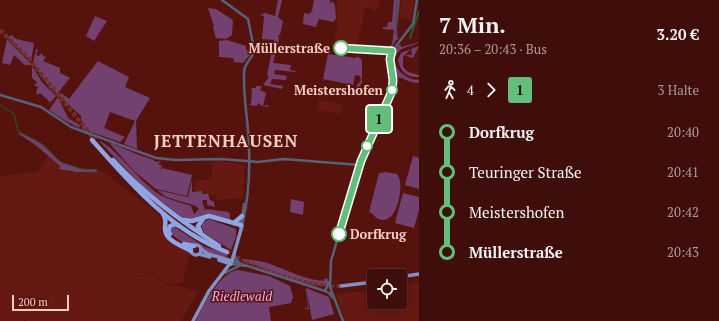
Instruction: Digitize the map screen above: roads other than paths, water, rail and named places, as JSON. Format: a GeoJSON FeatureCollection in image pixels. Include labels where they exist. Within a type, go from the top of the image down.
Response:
{"type":"FeatureCollection","features":[{"type":"Feature","properties":{"kind":"highway"},"geometry":{"type":"LineString","coordinates":[[93,140],[136,183],[176,217],[227,252],[204,242],[173,224],[170,226],[168,231],[172,237],[193,248],[167,236],[165,217],[118,170],[93,140]]}},
{"type":"Feature","properties":{"kind":"highway"},"geometry":{"type":"LineString","coordinates":[[156,207],[185,230]]}},
{"type":"Feature","properties":{"kind":"highway"},"geometry":{"type":"LineString","coordinates":[[176,217],[192,221],[209,216],[241,226]]}},
{"type":"Feature","properties":{"kind":"highway"},"geometry":{"type":"LineString","coordinates":[[232,224],[237,222],[242,216]]}},
{"type":"Feature","properties":{"kind":"highway"},"geometry":{"type":"LineString","coordinates":[[204,236],[198,226],[201,220],[206,217],[241,226]]}},
{"type":"Feature","properties":{"kind":"main road"},"geometry":{"type":"LineString","coordinates":[[193,321],[209,292],[232,263],[236,254],[241,226]]}},
{"type":"Feature","properties":{"kind":"main road"},"geometry":{"type":"LineString","coordinates":[[232,263],[223,260],[205,253],[199,246],[193,248],[194,255],[199,254],[223,260],[236,254]]}},
{"type":"Feature","properties":{"kind":"main road"},"geometry":{"type":"LineString","coordinates":[[199,254],[201,249]]}},
{"type":"Feature","properties":{"kind":"main road"},"geometry":{"type":"LineString","coordinates":[[223,260],[226,266],[225,273]]}},
{"type":"Feature","properties":{"kind":"main road"},"geometry":{"type":"LineString","coordinates":[[407,276],[419,274]]}},
{"type":"Feature","properties":{"kind":"main road"},"geometry":{"type":"LineString","coordinates":[[341,286],[367,283]]}},
{"type":"Feature","properties":{"kind":"street"},"geometry":{"type":"LineString","coordinates":[[222,0],[248,19],[254,49],[254,54],[244,65],[249,161],[247,196],[241,226]]}},
{"type":"Feature","properties":{"kind":"street"},"geometry":{"type":"LineString","coordinates":[[327,288],[330,280],[331,261],[359,165],[392,91],[393,80],[390,59],[392,51],[413,24],[417,0]]}},
{"type":"Feature","properties":{"kind":"street"},"geometry":{"type":"LineString","coordinates":[[0,95],[41,107],[71,128],[108,140],[148,156],[176,160],[221,159],[249,161],[284,159],[359,165]]}},
{"type":"Feature","properties":{"kind":"street"},"geometry":{"type":"LineString","coordinates":[[241,226],[247,196]]}},
{"type":"Feature","properties":{"kind":"street"},"geometry":{"type":"LineString","coordinates":[[236,254],[236,260],[241,265]]}},
{"type":"Feature","properties":{"kind":"street"},"geometry":{"type":"LineString","coordinates":[[232,263],[260,270],[315,288],[327,288]]}},
{"type":"Feature","properties":{"kind":"street"},"geometry":{"type":"LineString","coordinates":[[225,273],[241,265]]}},
{"type":"Feature","properties":{"kind":"street"},"geometry":{"type":"LineString","coordinates":[[327,288],[343,321]]}},
{"type":"Feature","properties":{"kind":"street"},"geometry":{"type":"LineString","coordinates":[[327,288],[330,292]]}},
{"type":"Feature","properties":{"kind":"waterway"},"geometry":{"type":"LineString","coordinates":[[396,36],[397,0]]}},
{"type":"Feature","properties":{"kind":"waterway"},"geometry":{"type":"LineString","coordinates":[[410,38],[419,11]]}},
{"type":"Feature","properties":{"kind":"waterway"},"geometry":{"type":"LineString","coordinates":[[0,105],[14,114],[18,131],[41,144],[60,162],[84,170],[98,170]]}},
{"type":"Feature","properties":{"kind":"tunnel"},"geometry":{"type":"LineString","coordinates":[[0,30],[29,59],[95,140]]}},
{"type":"Feature","properties":{"kind":"tunnel"},"geometry":{"type":"LineString","coordinates":[[227,252],[253,265],[282,276],[313,284],[341,286]]}},
{"type":"Feature","properties":{"kind":"place","name":"Müllerstraße"},"geometry":{"type":"Point","coordinates":[341,48]}},
{"type":"Feature","properties":{"kind":"place","name":"Meistershofen"},"geometry":{"type":"Point","coordinates":[392,90]}},
{"type":"Feature","properties":{"kind":"place","name":"Dorfkrug"},"geometry":{"type":"Point","coordinates":[339,234]}},
{"type":"Feature","properties":{"kind":"district","name":"JETTENHAUSEN"},"geometry":{"type":"Point","coordinates":[226,141]}},
{"type":"Feature","properties":{"kind":"park label","name":"Riedlewald"},"geometry":{"type":"Point","coordinates":[242,296]}}]}
